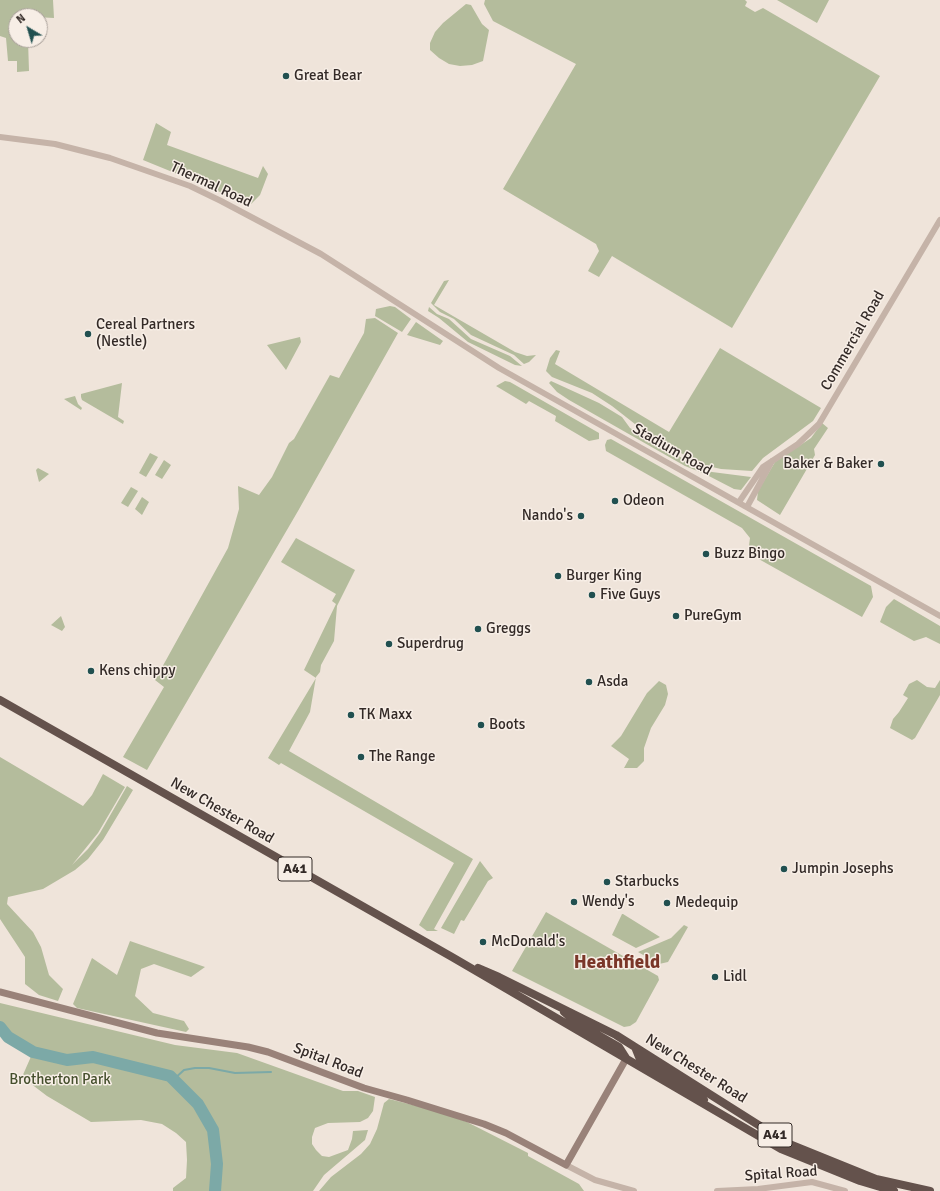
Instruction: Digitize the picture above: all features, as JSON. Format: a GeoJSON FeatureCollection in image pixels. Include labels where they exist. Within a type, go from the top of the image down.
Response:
{"type":"FeatureCollection","features":[{"type":"Feature","properties":{"kind":"highway","name":"New Chester Road"},"geometry":{"type":"LineString","coordinates":[[0,700],[452,957],[781,1149],[860,1181],[894,1191]]}},
{"type":"Feature","properties":{"kind":"highway","name":"New Chester Road"},"geometry":{"type":"LineString","coordinates":[[452,957],[499,976],[634,1046],[786,1143],[876,1179],[930,1191]]}},
{"type":"Feature","properties":{"kind":"highway"},"geometry":{"type":"LineString","coordinates":[[554,1004],[576,1023],[620,1047],[626,1059]]}},
{"type":"Feature","properties":{"kind":"highway"},"geometry":{"type":"LineString","coordinates":[[634,1046],[640,1057],[692,1090],[716,1111]]}},
{"type":"Feature","properties":{"kind":"main road","name":"Spital Road"},"geometry":{"type":"LineString","coordinates":[[0,992],[157,1033],[248,1047],[268,1052],[370,1090],[422,1104],[506,1132],[566,1165]]}},
{"type":"Feature","properties":{"kind":"main road"},"geometry":{"type":"LineString","coordinates":[[566,1165],[626,1059]]}},
{"type":"Feature","properties":{"kind":"street","name":"Thermal Road"},"geometry":{"type":"LineString","coordinates":[[0,136],[55,144],[110,158],[190,186],[321,254],[394,299]]}},
{"type":"Feature","properties":{"kind":"street","name":"Commercial Road"},"geometry":{"type":"LineString","coordinates":[[739,502],[763,467],[802,441],[819,424],[940,220]]}},
{"type":"Feature","properties":{"kind":"street","name":"Stadium Road"},"geometry":{"type":"LineString","coordinates":[[394,299],[499,368],[940,616]]}},
{"type":"Feature","properties":{"kind":"street","name":"Commercial Road"},"geometry":{"type":"LineString","coordinates":[[747,507],[772,461]]}},
{"type":"Feature","properties":{"kind":"street","name":"Spital Road"},"geometry":{"type":"LineString","coordinates":[[566,1165],[595,1180],[634,1191]]}},
{"type":"Feature","properties":{"kind":"street","name":"Spital Road"},"geometry":{"type":"LineString","coordinates":[[717,1191],[758,1189],[812,1182],[845,1191]]}},
{"type":"Feature","properties":{"kind":"green space"},"geometry":{"type":"Polygon","coordinates":[[[0,0],[53,0],[54,18],[48,18],[48,8],[8,8],[8,48],[28,48],[29,71],[17,72],[17,61],[8,61],[6,38],[0,36],[0,0]]]}},
{"type":"Feature","properties":{"kind":"green space"},"geometry":{"type":"Polygon","coordinates":[[[485,0],[745,0],[747,2],[745,6],[755,12],[763,8],[880,76],[732,328],[612,256],[599,277],[588,271],[599,251],[596,244],[503,189],[576,64],[493,21],[484,4],[485,0]]]}},
{"type":"Feature","properties":{"kind":"green space"},"geometry":{"type":"Polygon","coordinates":[[[777,0],[829,0],[817,23],[777,0]]]}},
{"type":"Feature","properties":{"kind":"green space"},"geometry":{"type":"Polygon","coordinates":[[[466,4],[471,5],[482,24],[489,30],[483,61],[472,65],[460,66],[449,64],[430,50],[430,43],[435,32],[443,23],[466,4]]]}},
{"type":"Feature","properties":{"kind":"green space"},"geometry":{"type":"Polygon","coordinates":[[[156,123],[171,132],[167,145],[258,178],[263,166],[268,174],[260,195],[251,204],[245,205],[214,189],[143,160],[156,123]]]}},
{"type":"Feature","properties":{"kind":"green space"},"geometry":{"type":"Polygon","coordinates":[[[449,280],[434,305],[515,352],[527,356],[536,355],[529,362],[524,364],[514,355],[471,335],[454,319],[440,312],[431,303],[444,281],[449,280]]]}},
{"type":"Feature","properties":{"kind":"green space"},"geometry":{"type":"Polygon","coordinates":[[[390,306],[395,307],[411,319],[402,332],[375,316],[376,309],[390,306]]]}},
{"type":"Feature","properties":{"kind":"green space"},"geometry":{"type":"Polygon","coordinates":[[[429,307],[437,314],[449,319],[471,339],[510,356],[522,366],[515,365],[468,342],[439,318],[428,311],[429,307]]]}},
{"type":"Feature","properties":{"kind":"green space"},"geometry":{"type":"Polygon","coordinates":[[[375,318],[398,333],[298,511],[147,770],[123,757],[164,687],[155,680],[228,548],[239,509],[238,486],[259,495],[272,477],[289,443],[294,439],[330,375],[339,378],[364,333],[366,319],[375,318]]]}},
{"type":"Feature","properties":{"kind":"green space"},"geometry":{"type":"Polygon","coordinates":[[[416,322],[443,341],[440,345],[407,335],[416,322]]]}},
{"type":"Feature","properties":{"kind":"green space"},"geometry":{"type":"Polygon","coordinates":[[[300,337],[301,342],[286,370],[267,345],[300,337]]]}},
{"type":"Feature","properties":{"kind":"green space"},"geometry":{"type":"Polygon","coordinates":[[[720,348],[821,408],[813,421],[763,458],[752,471],[721,469],[699,464],[640,428],[612,406],[592,393],[552,377],[546,371],[550,358],[556,350],[560,351],[555,364],[669,432],[720,348]]]}},
{"type":"Feature","properties":{"kind":"green space"},"geometry":{"type":"Polygon","coordinates":[[[505,381],[510,382],[599,433],[599,439],[589,441],[555,421],[556,416],[529,401],[526,404],[496,386],[505,381]]]}},
{"type":"Feature","properties":{"kind":"green space"},"geometry":{"type":"Polygon","coordinates":[[[551,381],[599,403],[622,417],[630,428],[701,469],[712,472],[751,477],[741,490],[734,489],[705,474],[685,466],[569,400],[557,392],[549,383],[551,381]]]}},
{"type":"Feature","properties":{"kind":"green space"},"geometry":{"type":"Polygon","coordinates":[[[122,383],[118,417],[124,421],[123,424],[82,400],[81,394],[122,383]]]}},
{"type":"Feature","properties":{"kind":"green space"},"geometry":{"type":"Polygon","coordinates":[[[75,396],[78,404],[82,408],[81,410],[64,399],[75,396]]]}},
{"type":"Feature","properties":{"kind":"green space"},"geometry":{"type":"Polygon","coordinates":[[[822,423],[828,428],[814,449],[815,455],[780,515],[757,500],[758,491],[775,462],[811,438],[822,423]]]}},
{"type":"Feature","properties":{"kind":"green space"},"geometry":{"type":"Polygon","coordinates":[[[611,439],[871,586],[873,597],[862,617],[748,553],[750,538],[742,528],[606,451],[605,445],[607,440],[611,439]]]}},
{"type":"Feature","properties":{"kind":"green space"},"geometry":{"type":"Polygon","coordinates":[[[150,453],[158,457],[146,477],[139,473],[150,453]]]}},
{"type":"Feature","properties":{"kind":"green space"},"geometry":{"type":"Polygon","coordinates":[[[164,460],[171,465],[162,479],[155,475],[164,460]]]}},
{"type":"Feature","properties":{"kind":"green space"},"geometry":{"type":"Polygon","coordinates":[[[38,468],[49,474],[39,482],[36,470],[38,468]]]}},
{"type":"Feature","properties":{"kind":"green space"},"geometry":{"type":"Polygon","coordinates":[[[131,487],[138,491],[128,507],[121,503],[131,487]]]}},
{"type":"Feature","properties":{"kind":"green space"},"geometry":{"type":"Polygon","coordinates":[[[142,497],[149,502],[142,515],[135,509],[142,497]]]}},
{"type":"Feature","properties":{"kind":"green space"},"geometry":{"type":"Polygon","coordinates":[[[296,538],[355,570],[337,606],[334,641],[316,678],[304,670],[336,604],[332,601],[336,594],[281,562],[296,538]]]}},
{"type":"Feature","properties":{"kind":"green space"},"geometry":{"type":"Polygon","coordinates":[[[894,599],[940,626],[940,644],[926,637],[914,641],[880,622],[886,607],[894,599]]]}},
{"type":"Feature","properties":{"kind":"green space"},"geometry":{"type":"Polygon","coordinates":[[[61,616],[65,627],[62,631],[51,625],[61,616]]]}},
{"type":"Feature","properties":{"kind":"green space"},"geometry":{"type":"Polygon","coordinates":[[[316,678],[310,712],[289,751],[473,859],[434,929],[438,931],[427,931],[419,925],[454,863],[281,763],[279,765],[268,758],[316,678]]]}},
{"type":"Feature","properties":{"kind":"green space"},"geometry":{"type":"Polygon","coordinates":[[[917,680],[927,687],[935,688],[940,680],[940,695],[915,738],[912,740],[890,728],[893,719],[908,698],[903,695],[909,684],[917,680]]]}},
{"type":"Feature","properties":{"kind":"green space"},"geometry":{"type":"Polygon","coordinates":[[[659,681],[666,685],[668,694],[665,705],[651,728],[644,748],[644,761],[637,768],[624,768],[629,759],[611,746],[621,736],[647,693],[659,681]]]}},
{"type":"Feature","properties":{"kind":"green space"},"geometry":{"type":"Polygon","coordinates":[[[0,757],[83,806],[92,795],[103,774],[125,787],[98,833],[72,865],[88,849],[100,833],[127,786],[133,790],[103,840],[88,859],[75,870],[43,889],[8,897],[7,904],[33,932],[41,947],[49,975],[63,989],[58,1001],[39,995],[25,984],[25,957],[0,919],[0,757]]]}},
{"type":"Feature","properties":{"kind":"green space"},"geometry":{"type":"Polygon","coordinates":[[[480,861],[493,878],[488,881],[464,921],[461,920],[454,934],[441,928],[480,861]]]}},
{"type":"Feature","properties":{"kind":"green space"},"geometry":{"type":"Polygon","coordinates":[[[546,912],[658,976],[659,980],[636,1022],[630,1026],[624,1027],[512,971],[546,912]]]}},
{"type":"Feature","properties":{"kind":"green space"},"geometry":{"type":"Polygon","coordinates":[[[622,914],[660,937],[636,948],[612,935],[622,914]]]}},
{"type":"Feature","properties":{"kind":"green space"},"geometry":{"type":"Polygon","coordinates":[[[684,925],[688,927],[668,962],[659,964],[638,952],[671,938],[684,925]]]}},
{"type":"Feature","properties":{"kind":"green space"},"geometry":{"type":"Polygon","coordinates":[[[130,941],[205,967],[191,977],[154,964],[141,969],[135,996],[153,1013],[184,1021],[189,1029],[186,1032],[77,1008],[73,1004],[92,958],[117,975],[130,941]]]}},
{"type":"Feature","properties":{"kind":"green space","name":"Brotherton Park"},"geometry":{"type":"Polygon","coordinates":[[[0,1003],[175,1045],[237,1053],[343,1091],[358,1091],[375,1097],[373,1111],[368,1118],[360,1122],[328,1123],[315,1128],[312,1137],[312,1144],[322,1156],[329,1157],[348,1150],[353,1131],[368,1130],[365,1140],[324,1175],[313,1191],[173,1191],[173,1188],[186,1178],[186,1142],[162,1124],[141,1120],[91,1122],[47,1096],[22,1077],[33,1052],[8,1037],[0,1027],[0,1003]]]}},
{"type":"Feature","properties":{"kind":"green space"},"geometry":{"type":"Polygon","coordinates":[[[389,1099],[433,1110],[467,1122],[528,1153],[528,1156],[579,1184],[584,1191],[319,1191],[331,1177],[361,1154],[370,1144],[377,1129],[384,1103],[389,1099]]]}},
{"type":"Feature","properties":{"kind":"waterway"},"geometry":{"type":"LineString","coordinates":[[0,1027],[8,1037],[33,1052],[67,1060],[93,1057],[170,1076],[198,1104],[213,1130],[217,1164],[215,1191]]}},
{"type":"Feature","properties":{"kind":"waterway"},"geometry":{"type":"LineString","coordinates":[[173,1080],[184,1070],[195,1068],[209,1068],[235,1073],[271,1072]]}},
{"type":"Feature","properties":{"kind":"place","name":"Great Bear"},"geometry":{"type":"Point","coordinates":[286,76]}},
{"type":"Feature","properties":{"kind":"place","name":"Cereal Partners (Nestle)"},"geometry":{"type":"Point","coordinates":[88,334]}},
{"type":"Feature","properties":{"kind":"place","name":"Baker & Baker"},"geometry":{"type":"Point","coordinates":[881,464]}},
{"type":"Feature","properties":{"kind":"place","name":"Odeon"},"geometry":{"type":"Point","coordinates":[615,501]}},
{"type":"Feature","properties":{"kind":"place","name":"Nando's"},"geometry":{"type":"Point","coordinates":[581,516]}},
{"type":"Feature","properties":{"kind":"place","name":"Buzz Bingo"},"geometry":{"type":"Point","coordinates":[706,554]}},
{"type":"Feature","properties":{"kind":"place","name":"Burger King"},"geometry":{"type":"Point","coordinates":[558,576]}},
{"type":"Feature","properties":{"kind":"place","name":"Five Guys"},"geometry":{"type":"Point","coordinates":[592,595]}},
{"type":"Feature","properties":{"kind":"place","name":"PureGym"},"geometry":{"type":"Point","coordinates":[676,616]}},
{"type":"Feature","properties":{"kind":"place","name":"Greggs"},"geometry":{"type":"Point","coordinates":[478,629]}},
{"type":"Feature","properties":{"kind":"place","name":"Superdrug"},"geometry":{"type":"Point","coordinates":[389,644]}},
{"type":"Feature","properties":{"kind":"place","name":"Kens chippy"},"geometry":{"type":"Point","coordinates":[91,671]}},
{"type":"Feature","properties":{"kind":"place","name":"Asda"},"geometry":{"type":"Point","coordinates":[589,682]}},
{"type":"Feature","properties":{"kind":"place","name":"TK Maxx"},"geometry":{"type":"Point","coordinates":[351,715]}},
{"type":"Feature","properties":{"kind":"place","name":"Boots"},"geometry":{"type":"Point","coordinates":[481,725]}},
{"type":"Feature","properties":{"kind":"place","name":"The Range"},"geometry":{"type":"Point","coordinates":[361,757]}},
{"type":"Feature","properties":{"kind":"place","name":"Jumpin Josephs"},"geometry":{"type":"Point","coordinates":[784,869]}},
{"type":"Feature","properties":{"kind":"place","name":"Starbucks"},"geometry":{"type":"Point","coordinates":[607,882]}},
{"type":"Feature","properties":{"kind":"place","name":"Wendy's"},"geometry":{"type":"Point","coordinates":[574,902]}},
{"type":"Feature","properties":{"kind":"place","name":"Medequip"},"geometry":{"type":"Point","coordinates":[667,903]}},
{"type":"Feature","properties":{"kind":"place","name":"McDonald's"},"geometry":{"type":"Point","coordinates":[483,942]}},
{"type":"Feature","properties":{"kind":"place","name":"Lidl"},"geometry":{"type":"Point","coordinates":[715,977]}},
{"type":"Feature","properties":{"kind":"district","name":"Heathfield"},"geometry":{"type":"Point","coordinates":[617,963]}}]}
